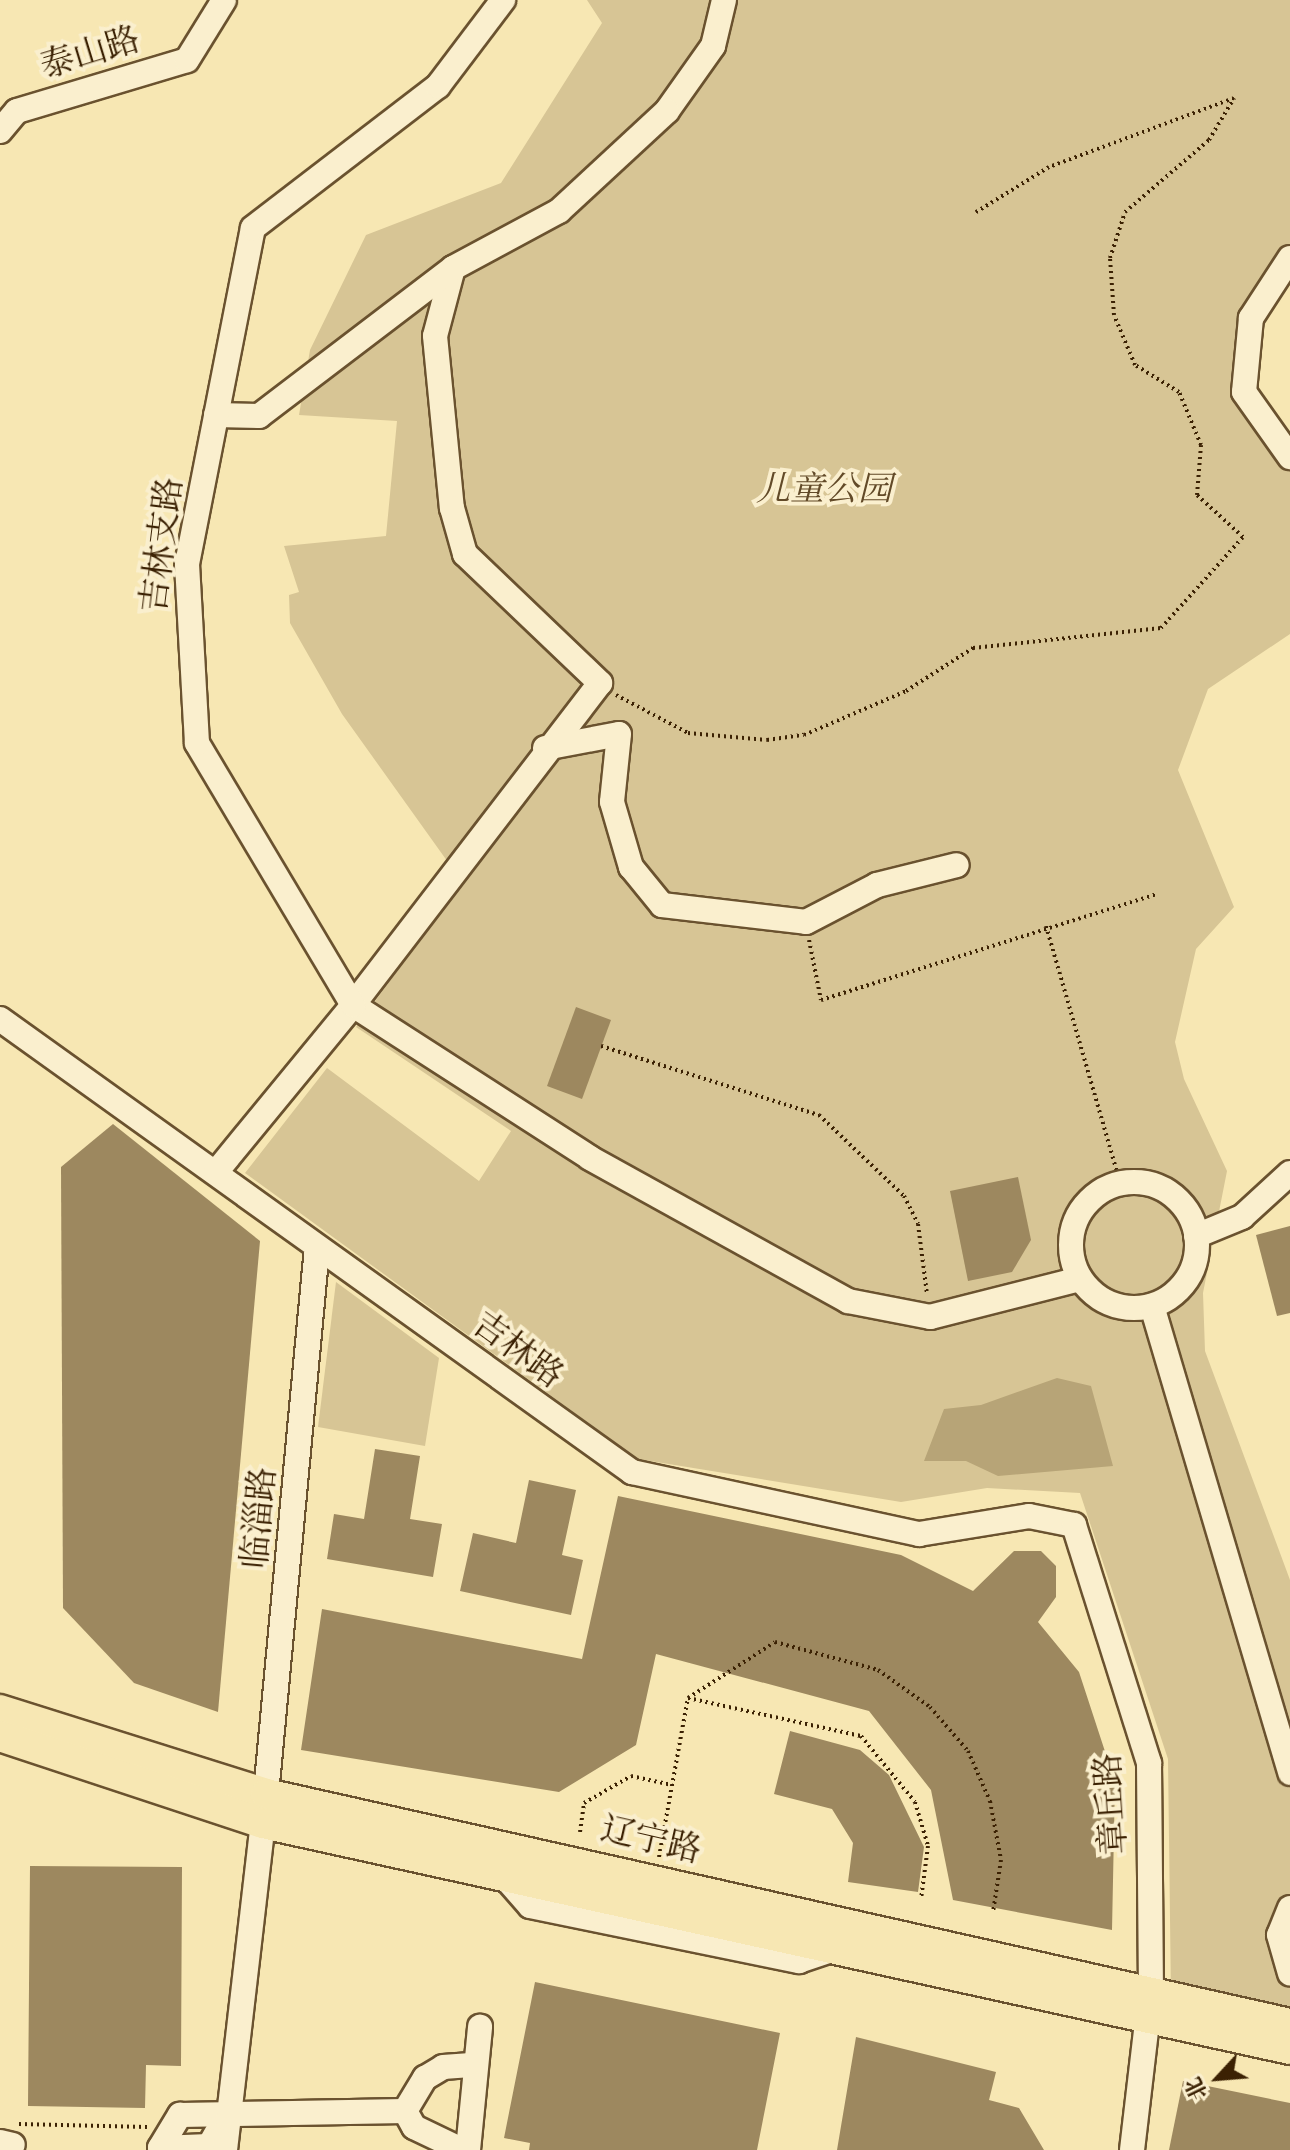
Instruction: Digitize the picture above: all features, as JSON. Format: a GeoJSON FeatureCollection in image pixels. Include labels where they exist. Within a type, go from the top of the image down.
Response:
{"type":"FeatureCollection","features":[{"type":"Feature","properties":{"kind":"main road","name":"辽宁路"},"geometry":{"type":"LineString","coordinates":[[0,1710],[265,1809],[1149,2004],[1290,2049]]}},
{"type":"Feature","properties":{"kind":"main road","name":"辽宁路"},"geometry":{"type":"LineString","coordinates":[[0,1736],[503,1875],[837,1948],[1149,2004],[1290,2024]]}},
{"type":"Feature","properties":{"kind":"street","name":"泰山路"},"geometry":{"type":"LineString","coordinates":[[0,131],[17,111],[187,60],[224,0]]}},
{"type":"Feature","properties":{"kind":"street","name":"吉林支路"},"geometry":{"type":"LineString","coordinates":[[353,1005],[197,743],[187,564],[253,228],[438,86],[503,0]]}},
{"type":"Feature","properties":{"kind":"street"},"geometry":{"type":"LineString","coordinates":[[216,415],[259,416],[453,268],[559,211],[667,111],[713,46],[724,0]]}},
{"type":"Feature","properties":{"kind":"street"},"geometry":{"type":"LineString","coordinates":[[1290,258],[1251,318],[1244,392],[1290,457]]}},
{"type":"Feature","properties":{"kind":"street"},"geometry":{"type":"LineString","coordinates":[[216,1172],[353,1005],[545,748],[600,683],[465,554],[452,508],[435,336],[453,268]]}},
{"type":"Feature","properties":{"kind":"street"},"geometry":{"type":"LineString","coordinates":[[545,748],[619,734],[612,802],[631,867],[662,905],[806,922],[877,885],[957,865]]}},
{"type":"Feature","properties":{"kind":"street"},"geometry":{"type":"LineString","coordinates":[[353,1005],[590,1158],[848,1301],[930,1317],[1080,1279]]}},
{"type":"Feature","properties":{"kind":"street","name":"吉林路"},"geometry":{"type":"LineString","coordinates":[[0,1019],[632,1472],[919,1534],[1029,1516],[1074,1525]]}},
{"type":"Feature","properties":{"kind":"street"},"geometry":{"type":"LineString","coordinates":[[1196,1236],[1242,1217],[1290,1173]]}},
{"type":"Feature","properties":{"kind":"street"},"geometry":{"type":"LineString","coordinates":[[1120,1183],[1151,1185],[1178,1199],[1196,1236],[1182,1287],[1152,1306],[1112,1305],[1080,1279],[1071,1251],[1075,1220],[1086,1203],[1120,1183]]}},
{"type":"Feature","properties":{"kind":"street","name":"临淄路"},"geometry":{"type":"LineString","coordinates":[[225,2150],[265,1809],[317,1247]]}},
{"type":"Feature","properties":{"kind":"street"},"geometry":{"type":"LineString","coordinates":[[1152,1306],[1290,1773]]}},
{"type":"Feature","properties":{"kind":"street","name":"章丘路"},"geometry":{"type":"LineString","coordinates":[[1074,1525],[1149,1763],[1149,2004],[1132,2150]]}},
{"type":"Feature","properties":{"kind":"street"},"geometry":{"type":"LineString","coordinates":[[1290,1908],[1279,1935],[1290,1973]]}},
{"type":"Feature","properties":{"kind":"street"},"geometry":{"type":"LineString","coordinates":[[405,2111],[414,2127],[465,2150],[471,2065],[480,2027]]}},
{"type":"Feature","properties":{"kind":"street"},"geometry":{"type":"LineString","coordinates":[[405,2111],[425,2078],[443,2067],[471,2065]]}},
{"type":"Feature","properties":{"kind":"street"},"geometry":{"type":"LineString","coordinates":[[159,2138],[180,2115],[230,2111],[405,2111]]}},
{"type":"Feature","properties":{"kind":"street"},"geometry":{"type":"LineString","coordinates":[[159,2138],[209,2146],[230,2111]]}},
{"type":"Feature","properties":{"kind":"path"},"geometry":{"type":"LineString","coordinates":[[600,683],[688,733],[767,740],[804,735],[906,691],[973,648],[1161,628],[1243,537],[1197,495],[1201,445],[1179,392],[1135,365],[1114,315],[1110,258],[1125,212],[1209,140],[1234,98],[1049,167],[976,212]]}},
{"type":"Feature","properties":{"kind":"path"},"geometry":{"type":"LineString","coordinates":[[806,922],[821,1000],[1046,926],[1157,894]]}},
{"type":"Feature","properties":{"kind":"path"},"geometry":{"type":"LineString","coordinates":[[1046,926],[1120,1183]]}},
{"type":"Feature","properties":{"kind":"path"},"geometry":{"type":"LineString","coordinates":[[601,1046],[819,1115],[904,1196],[918,1224],[930,1317]]}},
{"type":"Feature","properties":{"kind":"path"},"geometry":{"type":"LineString","coordinates":[[659,1858],[688,1698],[775,1642],[878,1670],[930,1707],[968,1751],[990,1801],[1001,1860],[993,1912]]}},
{"type":"Feature","properties":{"kind":"path"},"geometry":{"type":"LineString","coordinates":[[688,1698],[861,1736],[915,1802],[928,1846],[921,1899]]}},
{"type":"Feature","properties":{"kind":"path"},"geometry":{"type":"LineString","coordinates":[[580,1832],[584,1803],[631,1776],[672,1785]]}},
{"type":"Feature","properties":{"kind":"path"},"geometry":{"type":"LineString","coordinates":[[7,2137],[159,2138]]}},
{"type":"Feature","properties":{"kind":"green space","name":"儿童公园"},"geometry":{"type":"Polygon","coordinates":[[[587,0],[1290,0],[1290,258],[1251,318],[1244,392],[1290,457],[1290,634],[1208,689],[1178,770],[1234,907],[1196,949],[1175,1042],[1184,1079],[1227,1171],[1203,1293],[1205,1351],[1290,1580],[1290,2028],[1171,1997],[1168,1759],[1080,1493],[987,1488],[901,1502],[638,1459],[245,1173],[327,1068],[479,1181],[511,1131],[356,1027],[441,912],[455,872],[342,714],[290,623],[289,595],[299,592],[284,546],[386,536],[397,421],[299,415],[310,350],[366,235],[501,183],[602,23],[587,0]]]}},
{"type":"Feature","properties":{"kind":"green space"},"geometry":{"type":"Polygon","coordinates":[[[336,1282],[439,1358],[425,1446],[318,1427],[336,1282]]]}},
{"type":"Feature","properties":{"kind":"shaded area"},"geometry":{"type":"Polygon","coordinates":[[[1057,1378],[1091,1386],[1113,1466],[998,1476],[966,1461],[924,1461],[944,1409],[981,1405],[1057,1378]]]}},
{"type":"Feature","properties":{"kind":"building"},"geometry":{"type":"Polygon","coordinates":[[[576,1007],[611,1020],[582,1099],[547,1086],[576,1007]]]}},
{"type":"Feature","properties":{"kind":"building"},"geometry":{"type":"Polygon","coordinates":[[[113,1124],[260,1241],[218,1712],[134,1683],[63,1608],[61,1167],[113,1124]]]}},
{"type":"Feature","properties":{"kind":"building"},"geometry":{"type":"Polygon","coordinates":[[[1018,1177],[1031,1240],[1012,1272],[968,1281],[950,1191],[1018,1177]]]}},
{"type":"Feature","properties":{"kind":"building"},"geometry":{"type":"Polygon","coordinates":[[[1290,1226],[1290,1313],[1277,1316],[1256,1235],[1290,1226]]]}},
{"type":"Feature","properties":{"kind":"building"},"geometry":{"type":"Polygon","coordinates":[[[375,1449],[420,1456],[410,1519],[442,1524],[433,1577],[327,1559],[334,1514],[364,1519],[375,1449]]]}},
{"type":"Feature","properties":{"kind":"building"},"geometry":{"type":"Polygon","coordinates":[[[529,1480],[576,1490],[562,1555],[583,1560],[571,1615],[460,1591],[473,1533],[516,1543],[529,1480]]]}},
{"type":"Feature","properties":{"kind":"building"},"geometry":{"type":"Polygon","coordinates":[[[618,1496],[901,1555],[973,1591],[1014,1551],[1041,1551],[1056,1566],[1056,1597],[1038,1622],[1079,1672],[1115,1782],[1112,1930],[953,1900],[931,1790],[869,1711],[656,1654],[636,1745],[559,1792],[301,1750],[322,1609],[582,1659],[618,1496]]]}},
{"type":"Feature","properties":{"kind":"building"},"geometry":{"type":"Polygon","coordinates":[[[790,1731],[860,1750],[889,1775],[924,1847],[918,1892],[848,1882],[853,1843],[832,1809],[774,1794],[790,1731]]]}},
{"type":"Feature","properties":{"kind":"building"},"geometry":{"type":"Polygon","coordinates":[[[30,1866],[182,1867],[181,2066],[146,2065],[145,2108],[28,2106],[30,1866]]]}},
{"type":"Feature","properties":{"kind":"building"},"geometry":{"type":"Polygon","coordinates":[[[535,1982],[780,2033],[757,2150],[529,2150],[530,2143],[504,2138],[535,1982]]]}},
{"type":"Feature","properties":{"kind":"building"},"geometry":{"type":"Polygon","coordinates":[[[856,2037],[996,2072],[989,2100],[1019,2108],[1044,2150],[837,2150],[856,2037]]]}},
{"type":"Feature","properties":{"kind":"building"},"geometry":{"type":"Polygon","coordinates":[[[1183,2081],[1290,2103],[1290,2150],[1169,2150],[1183,2081]]]}}]}
